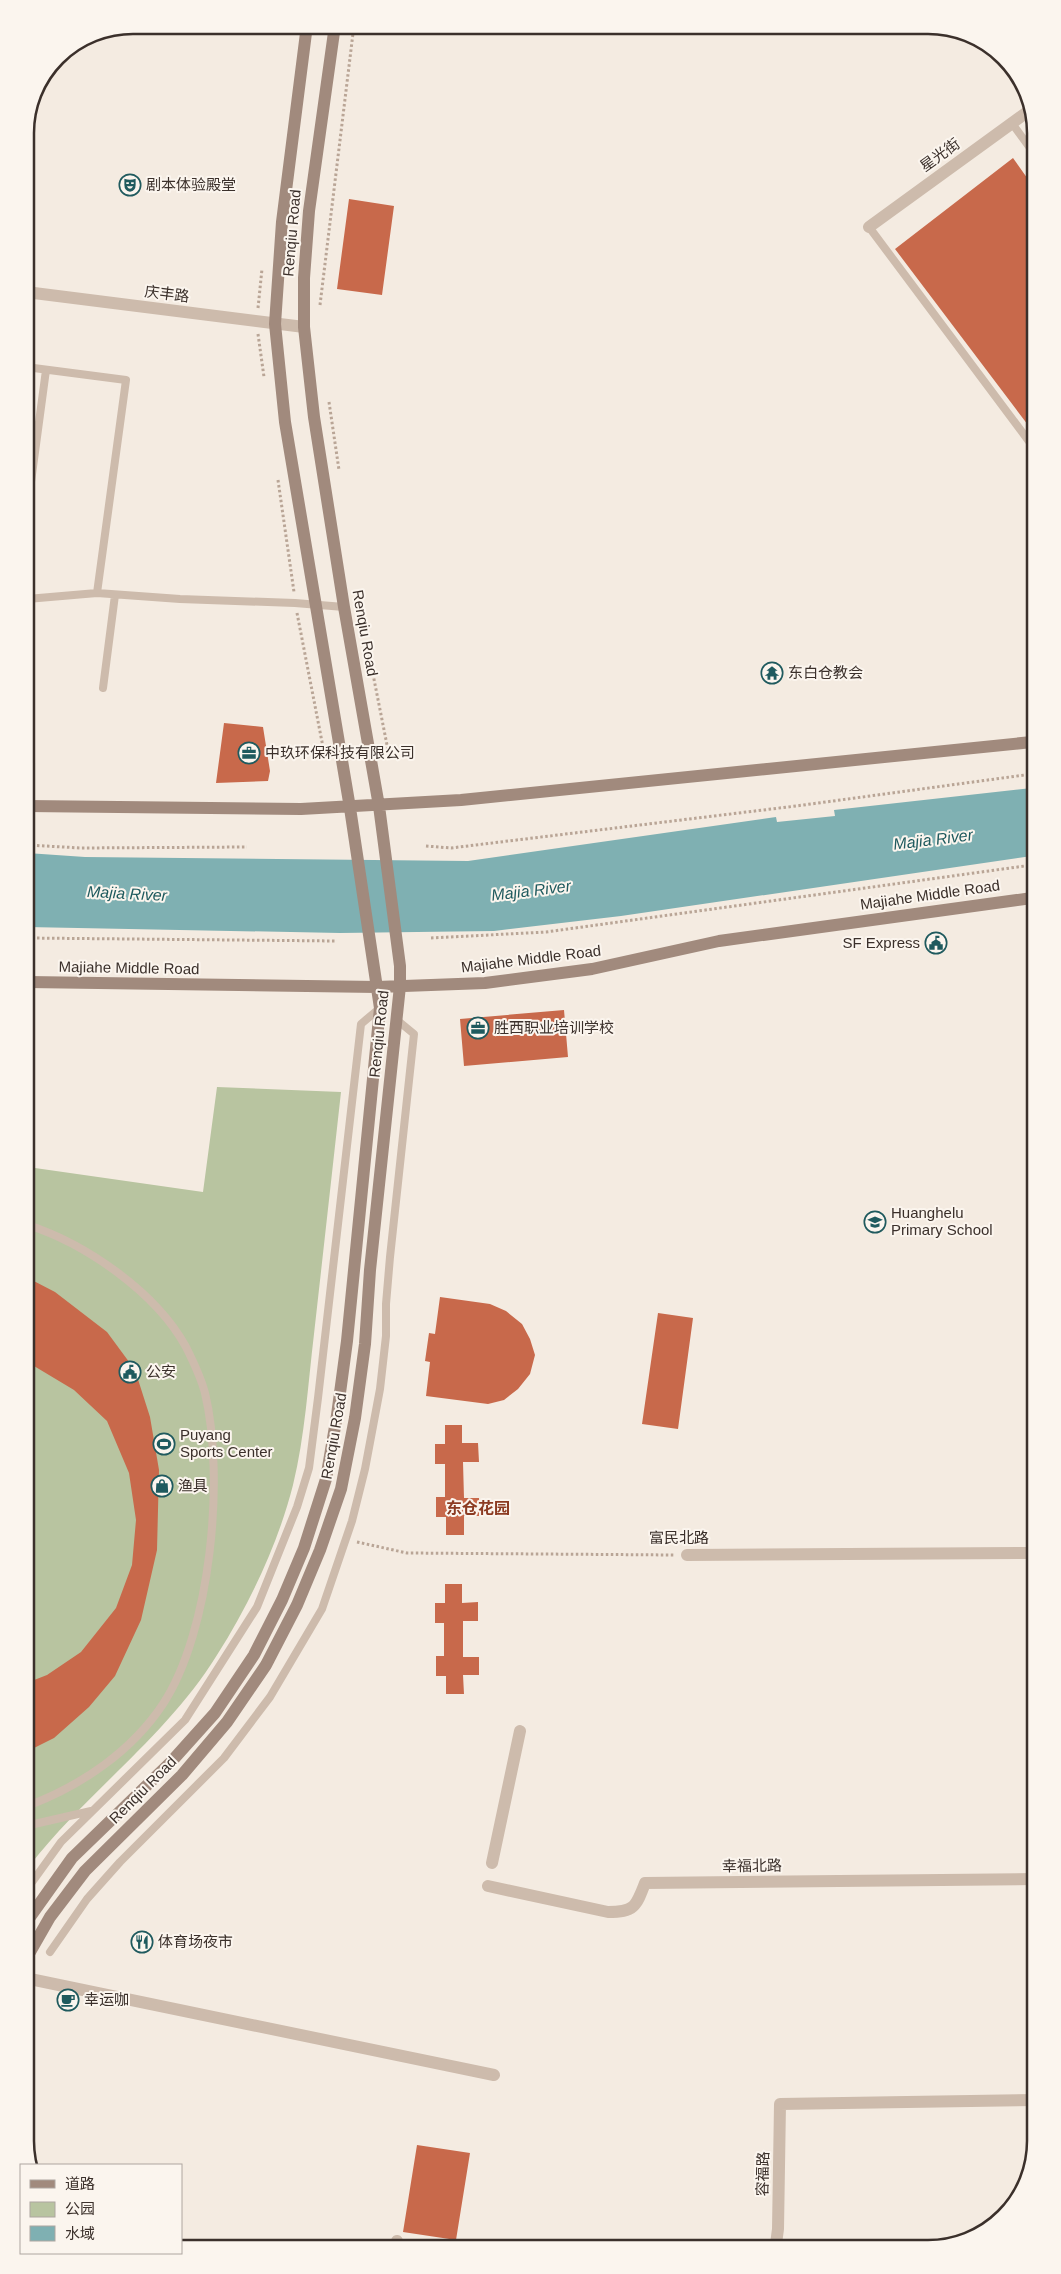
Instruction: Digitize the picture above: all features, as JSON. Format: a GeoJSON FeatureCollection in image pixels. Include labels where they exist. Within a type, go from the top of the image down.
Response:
{"type":"FeatureCollection","features":[{"type":"Feature","properties":{"kind":"street","name":"Renqiu Road"},"geometry":{"type":"LineString","coordinates":[[34,1911],[72,1858],[171,1762],[216,1713],[254,1655],[282,1600],[304,1548],[326,1479],[337,1415],[347,1341],[380,1008],[372,967],[350,808],[286,422],[275,324],[282,222],[306,34]]}},
{"type":"Feature","properties":{"kind":"street","name":"Renqiu Road"},"geometry":{"type":"LineString","coordinates":[[34,1945],[50,1917],[86,1870],[182,1775],[227,1722],[266,1665],[298,1605],[320,1550],[341,1489],[355,1418],[400,986],[400,966],[379,806],[344,607],[314,416],[304,327],[304,278],[309,211],[334,34]]}},
{"type":"Feature","properties":{"kind":"street","name":"星光街"},"geometry":{"type":"LineString","coordinates":[[869,227],[1025,113]]}},
{"type":"Feature","properties":{"kind":"street","name":"庆丰路"},"geometry":{"type":"LineString","coordinates":[[34,293],[304,327]]}},
{"type":"Feature","properties":{"kind":"street"},"geometry":{"type":"LineString","coordinates":[[34,806],[262,809],[350,808],[461,800],[1027,743]]}},
{"type":"Feature","properties":{"kind":"street","name":"Majiahe Middle Road"},"geometry":{"type":"LineString","coordinates":[[34,982],[377,987],[485,983],[552,975],[719,941],[1027,899]]}},
{"type":"Feature","properties":{"kind":"street","name":"富民北路"},"geometry":{"type":"LineString","coordinates":[[687,1555],[1027,1553]]}},
{"type":"Feature","properties":{"kind":"street"},"geometry":{"type":"LineString","coordinates":[[492,1863],[520,1731]]}},
{"type":"Feature","properties":{"kind":"street","name":"幸福北路"},"geometry":{"type":"LineString","coordinates":[[488,1886],[608,1912],[627,1912],[637,1903],[645,1883],[1027,1879]]}},
{"type":"Feature","properties":{"kind":"street"},"geometry":{"type":"LineString","coordinates":[[34,1980],[494,2075]]}},
{"type":"Feature","properties":{"kind":"street","name":"容福路"},"geometry":{"type":"LineString","coordinates":[[777,2240],[780,2104],[1027,2100]]}},
{"type":"Feature","properties":{"kind":"lane"},"geometry":{"type":"LineString","coordinates":[[1012,122],[1027,144]]}},
{"type":"Feature","properties":{"kind":"lane"},"geometry":{"type":"LineString","coordinates":[[869,227],[1027,439]]}},
{"type":"Feature","properties":{"kind":"lane"},"geometry":{"type":"LineString","coordinates":[[34,368],[126,380],[97,593]]}},
{"type":"Feature","properties":{"kind":"lane"},"geometry":{"type":"LineString","coordinates":[[34,459],[46,370]]}},
{"type":"Feature","properties":{"kind":"lane"},"geometry":{"type":"LineString","coordinates":[[34,598],[97,593],[344,607]]}},
{"type":"Feature","properties":{"kind":"lane"},"geometry":{"type":"LineString","coordinates":[[104,688],[115,595]]}},
{"type":"Feature","properties":{"kind":"lane"},"geometry":{"type":"LineString","coordinates":[[34,1879],[61,1842],[184,1720],[257,1607],[297,1507],[309,1468],[362,1024],[380,1008]]}},
{"type":"Feature","properties":{"kind":"lane"},"geometry":{"type":"LineString","coordinates":[[50,1952],[87,1899],[120,1862],[224,1758],[270,1697],[322,1609],[346,1539],[365,1469],[380,1389],[386,1336],[389,1267],[414,1034],[396,1020]]}},
{"type":"Feature","properties":{"kind":"lane"},"geometry":{"type":"LineString","coordinates":[[34,1228],[82,1248],[116,1272],[156,1306],[185,1346],[204,1391],[213,1442],[214,1496],[211,1549],[200,1604],[187,1654],[163,1704],[131,1743],[94,1772],[56,1795],[34,1803]]}},
{"type":"Feature","properties":{"kind":"lane"},"geometry":{"type":"LineString","coordinates":[[34,1824],[91,1811]]}},
{"type":"Feature","properties":{"kind":"path"},"geometry":{"type":"LineString","coordinates":[[320,307],[353,34]]}},
{"type":"Feature","properties":{"kind":"path"},"geometry":{"type":"LineString","coordinates":[[328,394],[339,471]]}},
{"type":"Feature","properties":{"kind":"path"},"geometry":{"type":"LineString","coordinates":[[367,644],[388,750],[374,776]]}},
{"type":"Feature","properties":{"kind":"path"},"geometry":{"type":"LineString","coordinates":[[426,846],[460,846],[796,806],[1027,775]]}},
{"type":"Feature","properties":{"kind":"path"},"geometry":{"type":"LineString","coordinates":[[34,845],[81,848],[248,847]]}},
{"type":"Feature","properties":{"kind":"path"},"geometry":{"type":"LineString","coordinates":[[432,938],[546,932],[1027,866]]}},
{"type":"Feature","properties":{"kind":"path"},"geometry":{"type":"LineString","coordinates":[[34,938],[337,941]]}},
{"type":"Feature","properties":{"kind":"path","name":"富民北路"},"geometry":{"type":"LineString","coordinates":[[346,1539],[407,1553],[687,1555]]}},
{"type":"Feature","properties":{"kind":"green space","name":"Puyang Sports Center"},"geometry":{"type":"Polygon","coordinates":[[[217,1087],[341,1092],[306,1410],[293,1485],[271,1551],[241,1615],[197,1684],[151,1738],[77,1812],[34,1860],[34,1168],[203,1192],[217,1087]]]}},
{"type":"Feature","properties":{"kind":"water","name":"Majia River"},"geometry":{"type":"Polygon","coordinates":[[[1027,789],[1027,857],[621,916],[494,931],[340,933],[34,927],[34,853],[85,857],[468,861],[776,817],[777,822],[835,816],[834,810],[1027,789]]]}},
{"type":"Feature","properties":{"kind":"building"},"geometry":{"type":"Polygon","coordinates":[[[1013,158],[1027,178],[1027,424],[895,249],[1013,158]]]}},
{"type":"Feature","properties":{"kind":"building"},"geometry":{"type":"Polygon","coordinates":[[[349,199],[394,206],[382,295],[337,289],[349,199]]]}},
{"type":"Feature","properties":{"kind":"building"},"geometry":{"type":"Polygon","coordinates":[[[224,723],[263,727],[270,771],[268,781],[216,783],[224,723]]]}},
{"type":"Feature","properties":{"kind":"building"},"geometry":{"type":"Polygon","coordinates":[[[564,1010],[568,1057],[464,1066],[460,1019],[564,1010]]]}},
{"type":"Feature","properties":{"kind":"building"},"geometry":{"type":"Polygon","coordinates":[[[34,1281],[55,1292],[107,1332],[135,1370],[150,1417],[159,1470],[157,1550],[141,1620],[115,1676],[89,1707],[54,1738],[34,1748],[34,1680],[47,1675],[81,1652],[116,1608],[132,1565],[136,1520],[129,1473],[107,1421],[74,1390],[34,1366],[34,1281]]]}},
{"type":"Feature","properties":{"kind":"building"},"geometry":{"type":"Polygon","coordinates":[[[440,1297],[490,1304],[506,1311],[522,1324],[530,1339],[535,1355],[530,1374],[518,1389],[504,1400],[488,1404],[426,1396],[430,1362],[425,1361],[429,1333],[435,1334],[440,1297]]]}},
{"type":"Feature","properties":{"kind":"building"},"geometry":{"type":"Polygon","coordinates":[[[658,1313],[693,1318],[678,1429],[642,1424],[658,1313]]]}},
{"type":"Feature","properties":{"kind":"building"},"geometry":{"type":"Polygon","coordinates":[[[445,1425],[462,1425],[462,1443],[478,1443],[479,1462],[463,1462],[464,1498],[479,1498],[479,1516],[464,1516],[464,1535],[446,1535],[446,1517],[436,1517],[436,1497],[445,1497],[445,1464],[435,1464],[435,1444],[445,1444],[445,1425]]]}},
{"type":"Feature","properties":{"kind":"building"},"geometry":{"type":"Polygon","coordinates":[[[445,1584],[462,1584],[462,1603],[478,1602],[478,1621],[463,1621],[463,1657],[479,1657],[479,1675],[463,1675],[464,1694],[446,1694],[446,1676],[436,1676],[436,1656],[444,1656],[444,1623],[435,1623],[435,1603],[445,1603],[445,1584]]]}},
{"type":"Feature","properties":{"kind":"building"},"geometry":{"type":"Polygon","coordinates":[[[417,2145],[470,2153],[456,2240],[403,2232],[417,2145]]]}},
{"type":"Feature","properties":{"kind":"place","name":"剧本体验殿堂"},"geometry":{"type":"Point","coordinates":[130,185]}},
{"type":"Feature","properties":{"kind":"place","name":"东白仓教会"},"geometry":{"type":"Point","coordinates":[772,673]}},
{"type":"Feature","properties":{"kind":"place","name":"中玖环保科技有限公司"},"geometry":{"type":"Point","coordinates":[249,753]}},
{"type":"Feature","properties":{"kind":"place","name":"SF Express"},"geometry":{"type":"Point","coordinates":[936,943]}},
{"type":"Feature","properties":{"kind":"place","name":"胜西职业培训学校"},"geometry":{"type":"Point","coordinates":[478,1028]}},
{"type":"Feature","properties":{"kind":"place","name":"Huanghelu Primary School"},"geometry":{"type":"Point","coordinates":[875,1222]}},
{"type":"Feature","properties":{"kind":"place","name":"公安"},"geometry":{"type":"Point","coordinates":[130,1372]}},
{"type":"Feature","properties":{"kind":"place","name":"Puyang Sports Center"},"geometry":{"type":"Point","coordinates":[164,1444]}},
{"type":"Feature","properties":{"kind":"place","name":"渔具"},"geometry":{"type":"Point","coordinates":[162,1486]}},
{"type":"Feature","properties":{"kind":"place","name":"体育场夜市"},"geometry":{"type":"Point","coordinates":[142,1942]}},
{"type":"Feature","properties":{"kind":"place","name":"幸运咖"},"geometry":{"type":"Point","coordinates":[68,2000]}},
{"type":"Feature","properties":{"kind":"district","name":"东仓花园"},"geometry":{"type":"Point","coordinates":[478,1508]}}]}
